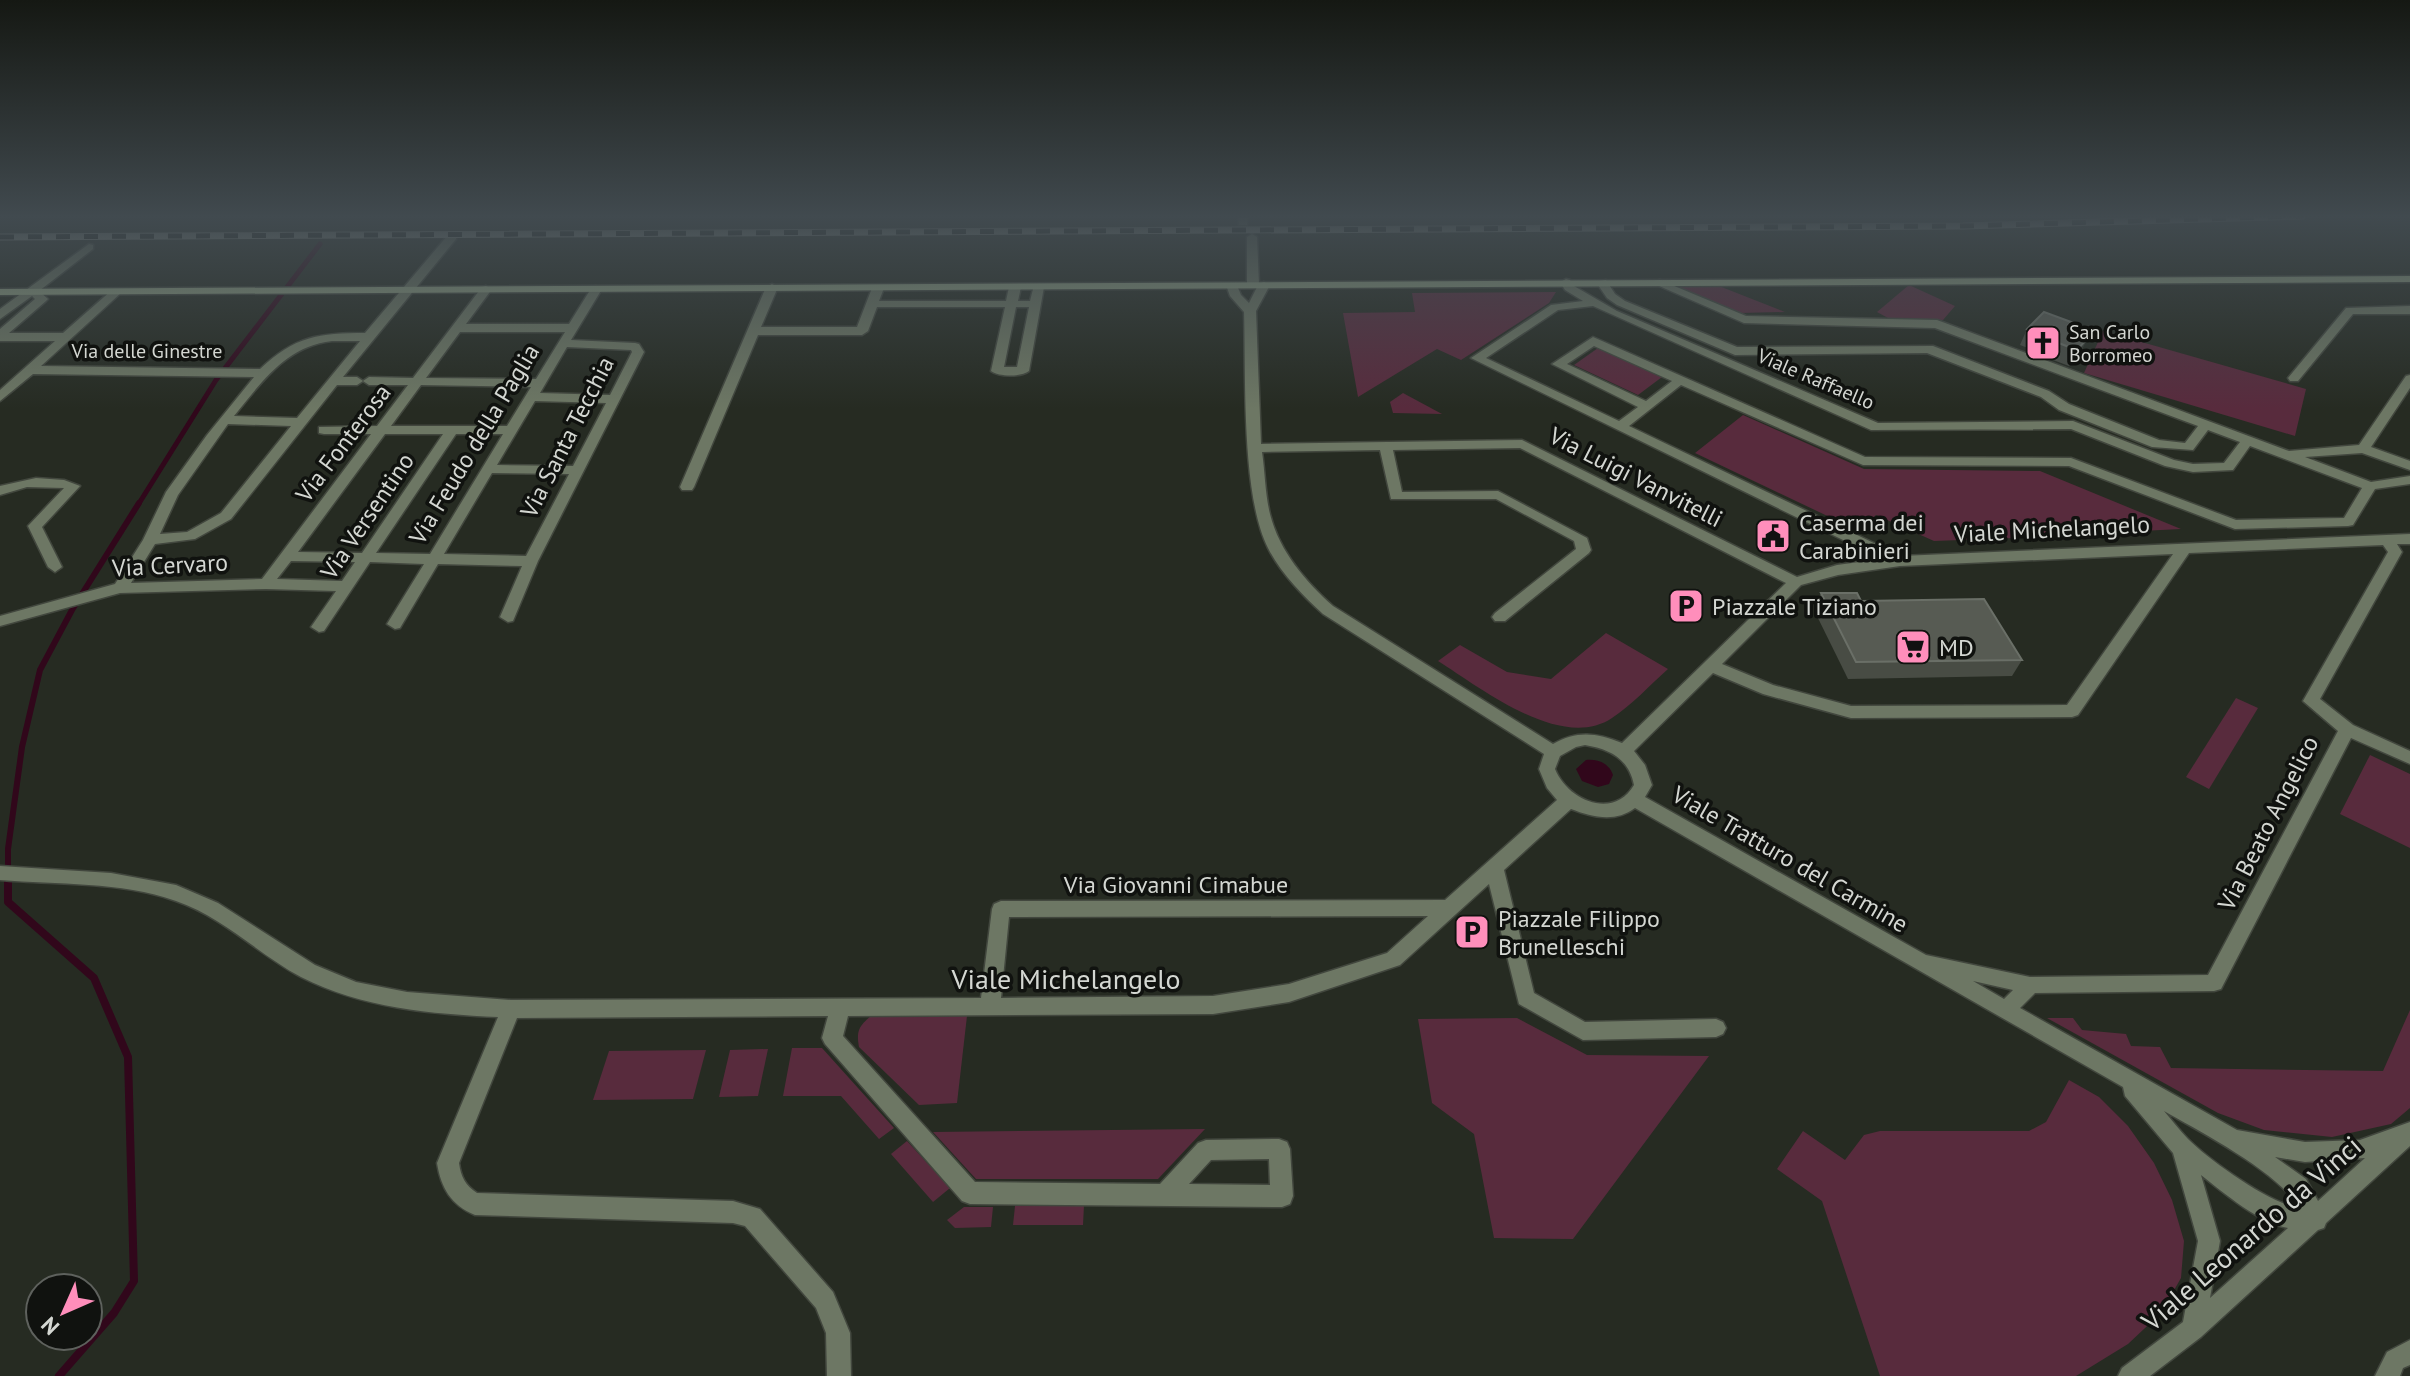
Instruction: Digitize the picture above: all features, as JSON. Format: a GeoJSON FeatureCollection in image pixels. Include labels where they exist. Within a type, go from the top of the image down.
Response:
{"type":"FeatureCollection","features":[{"type":"Feature","properties":{"kind":"main road"},"geometry":{"type":"LineString","coordinates":[[0,292],[2105,280]]}},
{"type":"Feature","properties":{"kind":"street"},"geometry":{"type":"LineString","coordinates":[[0,315],[48,280]]}},
{"type":"Feature","properties":{"kind":"street"},"geometry":{"type":"LineString","coordinates":[[150,540],[190,536],[226,516],[415,280]]}},
{"type":"Feature","properties":{"kind":"street"},"geometry":{"type":"LineString","coordinates":[[1257,280],[1250,311],[1255,448],[1263,515],[1275,548],[1309,593],[1367,637],[1553,752]]}},
{"type":"Feature","properties":{"kind":"street","name":"Viale Raffaello"},"geometry":{"type":"LineString","coordinates":[[1602,282],[1611,296],[1621,303],[1735,351],[1929,349],[2045,394],[2077,420],[2170,463],[2193,468],[2228,467],[2248,440]]}},
{"type":"Feature","properties":{"kind":"street"},"geometry":{"type":"LineString","coordinates":[[1656,282],[1744,319],[1937,324],[2370,486],[2410,480]]}},
{"type":"Feature","properties":{"kind":"street"},"geometry":{"type":"LineString","coordinates":[[1232,285],[1236,296],[1250,311]]}},
{"type":"Feature","properties":{"kind":"street"},"geometry":{"type":"LineString","coordinates":[[1568,285],[1555,307],[1477,358],[1900,561]]}},
{"type":"Feature","properties":{"kind":"street","name":"Viale Raffaello"},"geometry":{"type":"LineString","coordinates":[[1568,285],[1593,303],[1876,427],[2077,420],[2173,448],[2188,447],[2206,424]]}},
{"type":"Feature","properties":{"kind":"street"},"geometry":{"type":"LineString","coordinates":[[687,487],[772,287]]}},
{"type":"Feature","properties":{"kind":"street"},"geometry":{"type":"LineString","coordinates":[[1015,287],[997,371],[1023,371],[1038,287]]}},
{"type":"Feature","properties":{"kind":"street"},"geometry":{"type":"LineString","coordinates":[[755,331],[862,331],[878,288]]}},
{"type":"Feature","properties":{"kind":"street","name":"Via Fonterosa"},"geometry":{"type":"LineString","coordinates":[[266,584],[486,289]]}},
{"type":"Feature","properties":{"kind":"street","name":"Via Feudo della Paglia"},"geometry":{"type":"LineString","coordinates":[[395,624],[596,289]]}},
{"type":"Feature","properties":{"kind":"street"},"geometry":{"type":"LineString","coordinates":[[0,336],[42,299],[34,292]]}},
{"type":"Feature","properties":{"kind":"street"},"geometry":{"type":"LineString","coordinates":[[2,394],[116,292]]}},
{"type":"Feature","properties":{"kind":"street"},"geometry":{"type":"LineString","coordinates":[[1555,307],[1593,303]]}},
{"type":"Feature","properties":{"kind":"street"},"geometry":{"type":"LineString","coordinates":[[872,304],[1035,304]]}},
{"type":"Feature","properties":{"kind":"street"},"geometry":{"type":"LineString","coordinates":[[2294,378],[2350,310],[2410,310]]}},
{"type":"Feature","properties":{"kind":"street"},"geometry":{"type":"LineString","coordinates":[[455,328],[571,328]]}},
{"type":"Feature","properties":{"kind":"street"},"geometry":{"type":"LineString","coordinates":[[0,336],[67,337]]}},
{"type":"Feature","properties":{"kind":"street"},"geometry":{"type":"LineString","coordinates":[[120,588],[150,540],[169,498],[265,373],[293,347],[309,340],[369,337]]}},
{"type":"Feature","properties":{"kind":"street"},"geometry":{"type":"LineString","coordinates":[[1647,406],[1558,364],[1593,341],[1863,461],[2071,462],[2235,525],[2348,522],[2370,486]]}},
{"type":"Feature","properties":{"kind":"street","name":"Via Santa Tecchia"},"geometry":{"type":"LineString","coordinates":[[508,617],[531,561],[638,352],[635,347],[562,343]]}},
{"type":"Feature","properties":{"kind":"street","name":"Via delle Ginestre"},"geometry":{"type":"LineString","coordinates":[[30,370],[265,373]]}},
{"type":"Feature","properties":{"kind":"street"},"geometry":{"type":"LineString","coordinates":[[2363,449],[2410,379]]}},
{"type":"Feature","properties":{"kind":"street"},"geometry":{"type":"LineString","coordinates":[[1621,426],[1680,380]]}},
{"type":"Feature","properties":{"kind":"street"},"geometry":{"type":"LineString","coordinates":[[335,381],[538,383]]}},
{"type":"Feature","properties":{"kind":"street"},"geometry":{"type":"LineString","coordinates":[[529,397],[612,399]]}},
{"type":"Feature","properties":{"kind":"street"},"geometry":{"type":"LineString","coordinates":[[226,420],[302,422]]}},
{"type":"Feature","properties":{"kind":"street"},"geometry":{"type":"LineString","coordinates":[[324,430],[511,430]]}},
{"type":"Feature","properties":{"kind":"street","name":"Via Versentino"},"geometry":{"type":"LineString","coordinates":[[319,627],[362,559],[452,430]]}},
{"type":"Feature","properties":{"kind":"street","name":"Via Luigi Vanvitelli"},"geometry":{"type":"LineString","coordinates":[[1255,448],[1522,444],[1796,582]]}},
{"type":"Feature","properties":{"kind":"street"},"geometry":{"type":"LineString","coordinates":[[1386,446],[1396,496],[1498,495],[1580,538],[1584,543],[1584,550],[1500,617]]}},
{"type":"Feature","properties":{"kind":"street"},"geometry":{"type":"LineString","coordinates":[[2288,455],[2363,449],[2410,466]]}},
{"type":"Feature","properties":{"kind":"street"},"geometry":{"type":"LineString","coordinates":[[489,469],[578,470]]}},
{"type":"Feature","properties":{"kind":"street"},"geometry":{"type":"LineString","coordinates":[[0,491],[10,486],[57,481],[73,486],[35,526],[55,567]]}},
{"type":"Feature","properties":{"kind":"street","name":"Viale Michelangelo"},"geometry":{"type":"LineString","coordinates":[[1624,751],[1796,582],[1837,570],[1900,561],[2410,539]]}},
{"type":"Feature","properties":{"kind":"street","name":"Via Beato Angelico"},"geometry":{"type":"LineString","coordinates":[[1919,962],[2030,985],[2214,983],[2347,729],[2311,701],[2395,552],[2387,540]]}},
{"type":"Feature","properties":{"kind":"street"},"geometry":{"type":"LineString","coordinates":[[1710,665],[1769,690],[1851,712],[2072,711],[2185,548]]}},
{"type":"Feature","properties":{"kind":"street"},"geometry":{"type":"LineString","coordinates":[[287,556],[531,561]]}},
{"type":"Feature","properties":{"kind":"street","name":"Via Cervaro"},"geometry":{"type":"LineString","coordinates":[[0,621],[120,588],[266,584],[347,586]]}},
{"type":"Feature","properties":{"kind":"street"},"geometry":{"type":"LineString","coordinates":[[2347,729],[2410,758]]}},
{"type":"Feature","properties":{"kind":"street"},"geometry":{"type":"LineString","coordinates":[[1585,739],[1611,744],[1624,751],[1639,767],[1642,776],[1640,793],[1627,806],[1605,811],[1569,800],[1556,790],[1548,776],[1548,762],[1561,745],[1585,739]]}},
{"type":"Feature","properties":{"kind":"street","name":"Viale Michelangelo"},"geometry":{"type":"LineString","coordinates":[[0,873],[125,880],[177,893],[221,913],[307,970],[363,994],[431,1004],[504,1009],[1213,1005],[1289,993],[1393,959],[1569,800]]}},
{"type":"Feature","properties":{"kind":"street","name":"Viale Tratturo del Carmine"},"geometry":{"type":"LineString","coordinates":[[1635,800],[2123,1079]]}},
{"type":"Feature","properties":{"kind":"street"},"geometry":{"type":"LineString","coordinates":[[1494,868],[1526,998],[1583,1031],[1716,1028]]}},
{"type":"Feature","properties":{"kind":"street","name":"Via Giovanni Cimabue"},"geometry":{"type":"LineString","coordinates":[[990,1006],[1001,909],[1448,908]]}},
{"type":"Feature","properties":{"kind":"street"},"geometry":{"type":"LineString","coordinates":[[2005,1011],[2030,985]]}},
{"type":"Feature","properties":{"kind":"street"},"geometry":{"type":"LineString","coordinates":[[840,1008],[832,1038],[970,1193],[1165,1195],[1282,1196],[1279,1149],[1206,1150],[1165,1195]]}},
{"type":"Feature","properties":{"kind":"street"},"geometry":{"type":"LineString","coordinates":[[504,1009],[448,1163],[450,1183],[462,1197],[475,1204],[733,1212],[752,1217],[825,1300],[838,1333],[839,1376]]}},
{"type":"Feature","properties":{"kind":"street"},"geometry":{"type":"LineString","coordinates":[[2123,1079],[2233,1139],[2298,1186],[2316,1220]]}},
{"type":"Feature","properties":{"kind":"street"},"geometry":{"type":"LineString","coordinates":[[2123,1079],[2182,1148],[2245,1195],[2283,1217],[2316,1220]]}},
{"type":"Feature","properties":{"kind":"street"},"geometry":{"type":"LineString","coordinates":[[2233,1139],[2318,1152],[2360,1150],[2409,1133]]}},
{"type":"Feature","properties":{"kind":"street","name":"Viale Leonardo da Vinci"},"geometry":{"type":"LineString","coordinates":[[2130,1376],[2193,1329],[2409,1133]]}},
{"type":"Feature","properties":{"kind":"street"},"geometry":{"type":"LineString","coordinates":[[2182,1148],[2209,1241],[2193,1329]]}},
{"type":"Feature","properties":{"kind":"street"},"geometry":{"type":"LineString","coordinates":[[2387,1376],[2395,1360],[2410,1352]]}},
{"type":"Feature","properties":{"kind":"shaded area"},"geometry":{"type":"Polygon","coordinates":[[[1909,285],[1955,306],[1943,320],[1888,318],[1877,312],[1909,285]]]}},
{"type":"Feature","properties":{"kind":"shaded area"},"geometry":{"type":"Polygon","coordinates":[[[1674,286],[1719,286],[1785,312],[1739,313],[1674,286]]]}},
{"type":"Feature","properties":{"kind":"shaded area"},"geometry":{"type":"Polygon","coordinates":[[[1556,292],[1549,303],[1461,360],[1437,349],[1358,397],[1343,313],[1415,312],[1412,293],[1556,292]]]}},
{"type":"Feature","properties":{"kind":"shaded area"},"geometry":{"type":"Polygon","coordinates":[[[2103,331],[2306,389],[2295,436],[2084,373],[2103,331]]]}},
{"type":"Feature","properties":{"kind":"shaded area"},"geometry":{"type":"Polygon","coordinates":[[[1598,348],[1662,377],[1638,395],[1574,365],[1598,348]]]}},
{"type":"Feature","properties":{"kind":"shaded area"},"geometry":{"type":"Polygon","coordinates":[[[1403,393],[1442,414],[1393,413],[1390,402],[1403,393]]]}},
{"type":"Feature","properties":{"kind":"shaded area"},"geometry":{"type":"Polygon","coordinates":[[[1743,415],[1864,469],[2040,471],[2181,529],[2102,533],[2069,521],[2070,536],[1934,541],[1876,515],[1859,531],[1695,453],[1743,415]]]}},
{"type":"Feature","properties":{"kind":"shaded area"},"geometry":{"type":"Polygon","coordinates":[[[1606,633],[1668,669],[1619,713],[1592,726],[1569,727],[1522,712],[1438,661],[1460,645],[1507,672],[1551,679],[1606,633]]]}},
{"type":"Feature","properties":{"kind":"shaded area"},"geometry":{"type":"Polygon","coordinates":[[[2236,698],[2258,708],[2209,789],[2186,777],[2236,698]]]}},
{"type":"Feature","properties":{"kind":"shaded area"},"geometry":{"type":"Polygon","coordinates":[[[2370,755],[2410,774],[2410,848],[2340,814],[2370,755]]]}},
{"type":"Feature","properties":{"kind":"shaded area"},"geometry":{"type":"Polygon","coordinates":[[[1586,760],[1599,761],[1609,767],[1613,775],[1609,784],[1598,787],[1582,781],[1576,769],[1586,760]]]}},
{"type":"Feature","properties":{"kind":"shaded area"},"geometry":{"type":"Polygon","coordinates":[[[2410,1010],[2410,1108],[2391,1124],[2332,1137],[2264,1130],[2218,1113],[2047,1018],[2073,1018],[2082,1030],[2126,1034],[2131,1046],[2160,1047],[2171,1068],[2383,1071],[2410,1010]]]}},
{"type":"Feature","properties":{"kind":"shaded area"},"geometry":{"type":"Polygon","coordinates":[[[871,1016],[967,1016],[957,1103],[919,1105],[859,1047],[859,1029],[871,1016]]]}},
{"type":"Feature","properties":{"kind":"shaded area"},"geometry":{"type":"Polygon","coordinates":[[[1517,1018],[1587,1055],[1709,1056],[1573,1239],[1494,1238],[1474,1134],[1432,1103],[1418,1019],[1517,1018]]]}},
{"type":"Feature","properties":{"kind":"shaded area"},"geometry":{"type":"Polygon","coordinates":[[[792,1048],[822,1048],[894,1128],[879,1139],[841,1096],[783,1096],[792,1048]]]}},
{"type":"Feature","properties":{"kind":"shaded area"},"geometry":{"type":"Polygon","coordinates":[[[768,1049],[758,1096],[719,1097],[730,1050],[768,1049]]]}},
{"type":"Feature","properties":{"kind":"shaded area"},"geometry":{"type":"Polygon","coordinates":[[[706,1050],[693,1099],[593,1100],[609,1051],[706,1050]]]}},
{"type":"Feature","properties":{"kind":"shaded area"},"geometry":{"type":"Polygon","coordinates":[[[2069,1080],[2099,1097],[2128,1126],[2154,1163],[2172,1200],[2184,1241],[2181,1278],[2161,1313],[2128,1344],[2076,1376],[1880,1376],[1822,1201],[1777,1169],[1803,1131],[1845,1160],[1864,1135],[1880,1131],[2029,1131],[2046,1122],[2069,1080]]]}},
{"type":"Feature","properties":{"kind":"shaded area"},"geometry":{"type":"Polygon","coordinates":[[[1205,1129],[1158,1179],[976,1179],[933,1132],[1205,1129]]]}},
{"type":"Feature","properties":{"kind":"shaded area"},"geometry":{"type":"Polygon","coordinates":[[[907,1141],[950,1188],[933,1202],[891,1154],[907,1141]]]}},
{"type":"Feature","properties":{"kind":"shaded area"},"geometry":{"type":"Polygon","coordinates":[[[1084,1205],[1083,1225],[1013,1225],[1015,1206],[1084,1205]]]}},
{"type":"Feature","properties":{"kind":"shaded area"},"geometry":{"type":"Polygon","coordinates":[[[964,1207],[993,1207],[991,1227],[955,1228],[947,1220],[964,1207]]]}},
{"type":"Feature","properties":{"kind":"building"},"geometry":{"type":"Polygon","coordinates":[[[2044,312],[2071,322],[2068,325],[2082,330],[2077,336],[2087,339],[2077,350],[2027,329],[2044,312]]]}},
{"type":"Feature","properties":{"kind":"building","name":"MD"},"geometry":{"type":"Polygon","coordinates":[[[1821,593],[1857,593],[1861,601],[1984,599],[2022,660],[1856,662],[1821,593]]]}},
{"type":"Feature","properties":{"kind":"waterway"},"geometry":{"type":"LineString","coordinates":[[138,505],[216,380],[292,280]]}},
{"type":"Feature","properties":{"kind":"waterway"},"geometry":{"type":"LineString","coordinates":[[59,1376],[114,1313],[134,1281],[128,1057],[94,978],[8,902],[8,849],[22,747],[40,670],[72,610],[139,503]]}},
{"type":"Feature","properties":{"kind":"place","name":"San Carlo Borromeo"},"geometry":{"type":"Point","coordinates":[2043,343]}},
{"type":"Feature","properties":{"kind":"place","name":"Caserma dei Carabinieri"},"geometry":{"type":"Point","coordinates":[1773,536]}},
{"type":"Feature","properties":{"kind":"place","name":"Piazzale Tiziano"},"geometry":{"type":"Point","coordinates":[1686,606]}},
{"type":"Feature","properties":{"kind":"place","name":"MD"},"geometry":{"type":"Point","coordinates":[1913,647]}},
{"type":"Feature","properties":{"kind":"place","name":"Piazzale Filippo Brunelleschi"},"geometry":{"type":"Point","coordinates":[1472,932]}}]}
